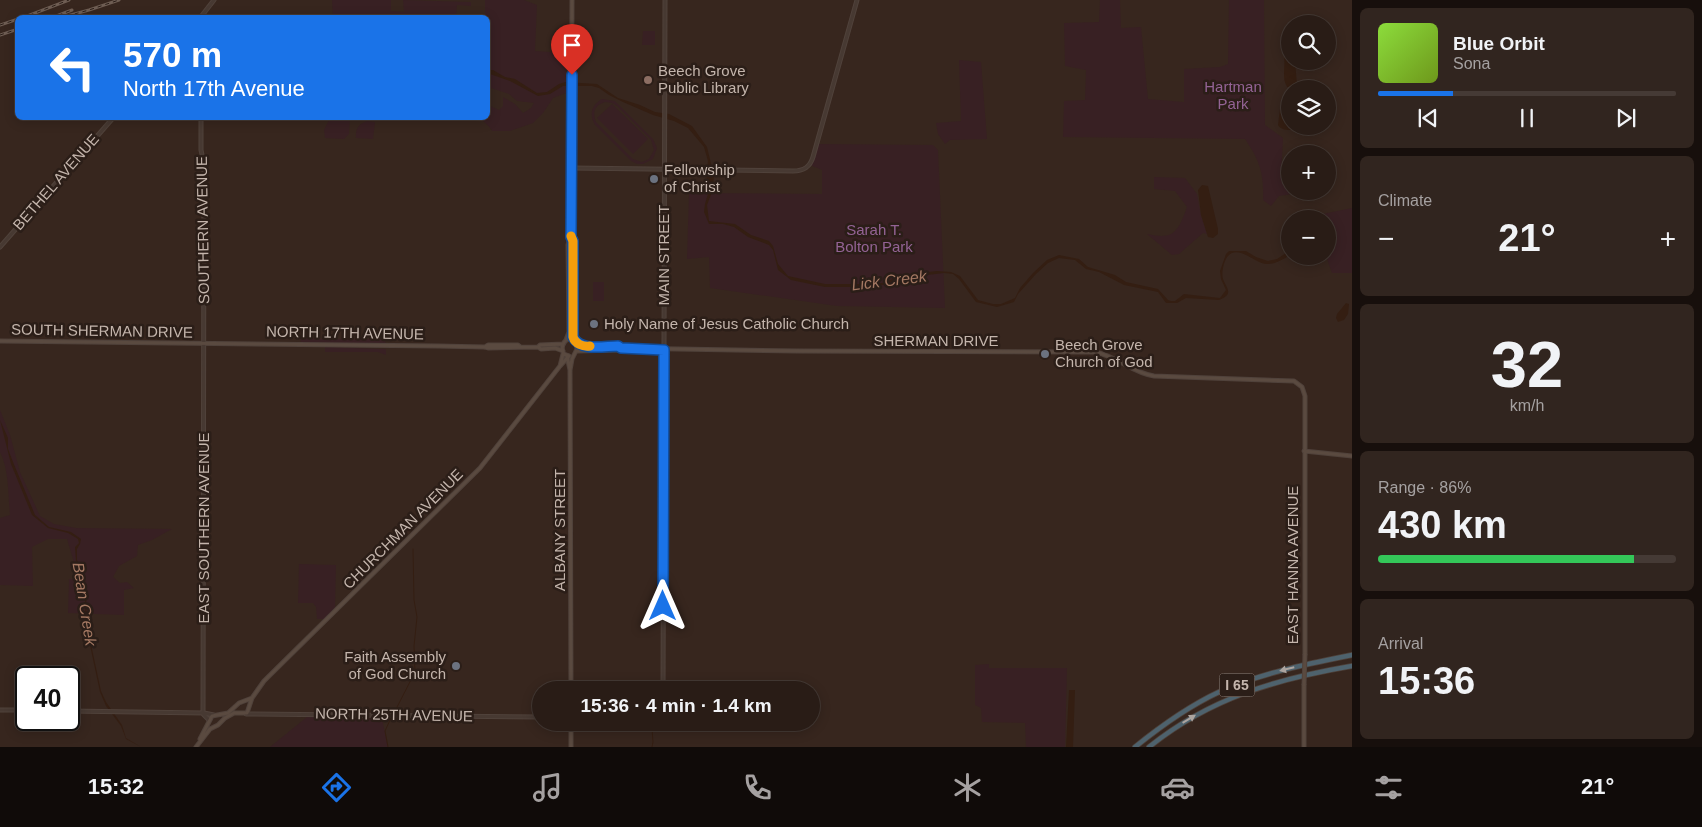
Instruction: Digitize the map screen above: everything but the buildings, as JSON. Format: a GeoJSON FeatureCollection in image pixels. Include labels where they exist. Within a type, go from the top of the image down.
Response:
{"type":"FeatureCollection","features":[{"type":"Feature","properties":{"kind":"highway","name":"I 65"},"geometry":{"type":"LineString","coordinates":[[1135,747],[1178,715],[1219,692],[1254,679],[1352,654]]}},
{"type":"Feature","properties":{"kind":"highway","name":"I 65"},"geometry":{"type":"LineString","coordinates":[[1148,747],[1186,721],[1228,699],[1282,680],[1352,666]]}},
{"type":"Feature","properties":{"kind":"main road"},"geometry":{"type":"LineString","coordinates":[[572,0],[572,334],[576,351],[618,350],[621,348]]}},
{"type":"Feature","properties":{"kind":"main road"},"geometry":{"type":"LineString","coordinates":[[565,342],[569,332],[568,240],[571,237]]}},
{"type":"Feature","properties":{"kind":"main road","name":"SOUTH SHERMAN DRIVE"},"geometry":{"type":"LineString","coordinates":[[0,341],[204,343]]}},
{"type":"Feature","properties":{"kind":"main road","name":"ALBANY STREET"},"geometry":{"type":"LineString","coordinates":[[565,342],[570,371],[571,681]]}},
{"type":"Feature","properties":{"kind":"main road"},"geometry":{"type":"LineString","coordinates":[[575,342],[586,347],[618,346],[621,348],[664,350]]}},
{"type":"Feature","properties":{"kind":"main road","name":"NORTH 17TH AVENUE"},"geometry":{"type":"LineString","coordinates":[[538,347],[540,345],[575,342]]}},
{"type":"Feature","properties":{"kind":"main road","name":"NORTH 17TH AVENUE"},"geometry":{"type":"LineString","coordinates":[[204,343],[485,347],[488,345],[518,345],[520,347],[538,347],[540,349],[554,348],[566,355],[574,355]]}},
{"type":"Feature","properties":{"kind":"main road","name":"SHERMAN DRIVE"},"geometry":{"type":"LineString","coordinates":[[664,350],[1050,352],[1101,354],[1136,371],[1154,376],[1284,380],[1293,381],[1300,385]]}},
{"type":"Feature","properties":{"kind":"main road","name":"ALBANY STREET"},"geometry":{"type":"LineString","coordinates":[[570,371],[576,351]]}},
{"type":"Feature","properties":{"kind":"main road","name":"CHURCHMAN AVENUE"},"geometry":{"type":"LineString","coordinates":[[195,747],[210,729],[221,721],[234,714],[246,714],[252,698],[264,681],[480,468],[559,367],[566,355]]}},
{"type":"Feature","properties":{"kind":"main road"},"geometry":{"type":"LineString","coordinates":[[559,367],[570,371]]}},
{"type":"Feature","properties":{"kind":"main road","name":"EAST HANNA AVENUE"},"geometry":{"type":"LineString","coordinates":[[1300,385],[1305,396],[1304,747]]}},
{"type":"Feature","properties":{"kind":"main road"},"geometry":{"type":"LineString","coordinates":[[1304,451],[1352,456]]}},
{"type":"Feature","properties":{"kind":"main road","name":"CHURCHMAN AVENUE"},"geometry":{"type":"LineString","coordinates":[[195,747],[209,721],[216,716],[228,713],[240,703],[252,698]]}},
{"type":"Feature","properties":{"kind":"main road"},"geometry":{"type":"LineString","coordinates":[[244,702],[249,708]]}},
{"type":"Feature","properties":{"kind":"main road"},"geometry":{"type":"LineString","coordinates":[[216,716],[221,721]]}},
{"type":"Feature","properties":{"kind":"main road"},"geometry":{"type":"LineString","coordinates":[[209,721],[211,725],[215,726]]}},
{"type":"Feature","properties":{"kind":"main road"},"geometry":{"type":"LineString","coordinates":[[571,731],[571,747]]}},
{"type":"Feature","properties":{"kind":"street"},"geometry":{"type":"LineString","coordinates":[[202,15],[214,0]]}},
{"type":"Feature","properties":{"kind":"street","name":"MAIN STREET"},"geometry":{"type":"LineString","coordinates":[[663,681],[665,0]]}},
{"type":"Feature","properties":{"kind":"street"},"geometry":{"type":"LineString","coordinates":[[572,168],[798,171],[804,169],[810,165],[813,157],[857,0]]}},
{"type":"Feature","properties":{"kind":"street","name":"BETHEL AVENUE"},"geometry":{"type":"LineString","coordinates":[[0,247],[111,120]]}},
{"type":"Feature","properties":{"kind":"street","name":"SOUTHERN AVENUE"},"geometry":{"type":"LineString","coordinates":[[201,120],[201,150],[204,164],[204,343]]}},
{"type":"Feature","properties":{"kind":"street","name":"EAST SOUTHERN AVENUE"},"geometry":{"type":"LineString","coordinates":[[203,714],[204,343]]}},
{"type":"Feature","properties":{"kind":"street"},"geometry":{"type":"LineString","coordinates":[[0,710],[15,710]]}},
{"type":"Feature","properties":{"kind":"street"},"geometry":{"type":"LineString","coordinates":[[80,711],[203,714],[216,716]]}},
{"type":"Feature","properties":{"kind":"street"},"geometry":{"type":"LineString","coordinates":[[203,714],[209,721]]}},
{"type":"Feature","properties":{"kind":"street","name":"NORTH 25TH AVENUE"},"geometry":{"type":"LineString","coordinates":[[246,714],[532,717]]}},
{"type":"Feature","properties":{"kind":"green space"},"geometry":{"type":"Polygon","coordinates":[[[332,0],[391,0],[391,11],[404,12],[403,0],[471,2],[471,6],[457,5],[456,15],[333,15],[332,0]]]}},
{"type":"Feature","properties":{"kind":"green space"},"geometry":{"type":"Polygon","coordinates":[[[485,0],[524,0],[537,5],[535,51],[566,53],[566,93],[553,98],[543,113],[533,123],[510,131],[492,131],[482,120],[490,120],[490,106],[499,110],[503,106],[503,97],[515,104],[523,113],[531,108],[534,103],[517,101],[509,94],[490,88],[490,15],[485,15],[485,0]]]}},
{"type":"Feature","properties":{"kind":"green space","name":"Hartman Park"},"geometry":{"type":"Polygon","coordinates":[[[1100,0],[1120,0],[1121,28],[1141,27],[1148,99],[1184,102],[1184,69],[1220,67],[1228,64],[1229,0],[1264,0],[1265,125],[1283,138],[1283,145],[1281,145],[1281,196],[1271,206],[1263,200],[1263,183],[1260,168],[1245,139],[1063,137],[1064,101],[1085,100],[1086,70],[1065,66],[1064,23],[1099,22],[1100,0]]]}},
{"type":"Feature","properties":{"kind":"green space"},"geometry":{"type":"Polygon","coordinates":[[[643,31],[655,31],[655,45],[642,45],[643,31]]]}},
{"type":"Feature","properties":{"kind":"green space"},"geometry":{"type":"Polygon","coordinates":[[[959,60],[981,62],[987,139],[950,140],[945,144],[938,134],[936,123],[961,121],[959,60]]]}},
{"type":"Feature","properties":{"kind":"green space"},"geometry":{"type":"Polygon","coordinates":[[[602,99],[615,101],[653,139],[657,148],[653,159],[643,164],[631,161],[595,125],[592,118],[592,110],[598,101],[602,99]],[[605,102],[597,107],[594,112],[596,122],[633,159],[642,162],[649,159],[654,150],[651,140],[612,103],[605,102]]]}},
{"type":"Feature","properties":{"kind":"green space"},"geometry":{"type":"Polygon","coordinates":[[[612,104],[648,139],[633,154],[597,118],[612,104]]]}},
{"type":"Feature","properties":{"kind":"green space"},"geometry":{"type":"Polygon","coordinates":[[[329,120],[350,120],[349,134],[344,139],[325,138],[324,130],[329,120]]]}},
{"type":"Feature","properties":{"kind":"green space"},"geometry":{"type":"Polygon","coordinates":[[[368,121],[375,122],[373,139],[356,138],[358,127],[368,121]]]}},
{"type":"Feature","properties":{"kind":"green space","name":"Sarah T. Bolton Park"},"geometry":{"type":"Polygon","coordinates":[[[817,144],[933,145],[938,150],[945,308],[837,306],[710,288],[709,257],[687,259],[689,193],[822,194],[822,170],[810,165],[817,144]]]}},
{"type":"Feature","properties":{"kind":"green space"},"geometry":{"type":"Polygon","coordinates":[[[1154,177],[1185,178],[1197,194],[1207,234],[1203,233],[1179,254],[1172,255],[1147,234],[1163,236],[1174,232],[1181,223],[1187,207],[1175,191],[1154,189],[1154,177]]]}},
{"type":"Feature","properties":{"kind":"green space"},"geometry":{"type":"Polygon","coordinates":[[[1352,208],[1352,273],[1332,273],[1329,265],[1336,265],[1336,211],[1352,208]]]}},
{"type":"Feature","properties":{"kind":"green space"},"geometry":{"type":"Polygon","coordinates":[[[593,282],[604,282],[604,301],[593,301],[593,282]]]}},
{"type":"Feature","properties":{"kind":"green space"},"geometry":{"type":"Polygon","coordinates":[[[300,336],[313,337],[314,339],[386,339],[385,344],[301,343],[300,336]]]}},
{"type":"Feature","properties":{"kind":"green space"},"geometry":{"type":"Polygon","coordinates":[[[325,347],[386,349],[386,355],[378,352],[325,352],[325,347]]]}},
{"type":"Feature","properties":{"kind":"green space"},"geometry":{"type":"Polygon","coordinates":[[[0,410],[10,435],[20,472],[40,516],[54,524],[76,528],[172,529],[138,545],[137,556],[119,566],[113,577],[120,583],[127,582],[134,588],[124,590],[124,615],[68,613],[69,579],[76,579],[76,569],[67,539],[48,539],[32,547],[33,586],[0,585],[0,518],[10,515],[7,474],[0,452],[0,410]]]}},
{"type":"Feature","properties":{"kind":"green space"},"geometry":{"type":"Polygon","coordinates":[[[299,564],[336,565],[335,608],[326,619],[317,619],[316,607],[313,603],[298,603],[299,564]]]}},
{"type":"Feature","properties":{"kind":"green space"},"geometry":{"type":"Polygon","coordinates":[[[989,664],[989,668],[1067,668],[1065,747],[1026,747],[1025,723],[982,722],[981,708],[975,705],[975,665],[989,664]]]}},
{"type":"Feature","properties":{"kind":"green space"},"geometry":{"type":"Polygon","coordinates":[[[307,717],[382,719],[388,747],[270,747],[307,717]]]}},
{"type":"Feature","properties":{"kind":"water"},"geometry":{"type":"Polygon","coordinates":[[[490,70],[505,77],[515,79],[537,93],[547,92],[565,82],[597,84],[618,98],[655,112],[669,114],[692,126],[707,147],[714,176],[712,192],[707,205],[709,221],[735,224],[751,235],[769,241],[773,246],[778,264],[788,276],[825,284],[877,284],[896,277],[911,277],[920,273],[951,272],[960,276],[978,300],[1001,304],[1015,298],[1020,288],[1033,273],[1047,260],[1059,255],[1079,259],[1088,267],[1115,275],[1126,282],[1158,289],[1168,300],[1175,301],[1184,294],[1220,298],[1226,290],[1220,271],[1226,254],[1229,251],[1246,251],[1268,261],[1281,256],[1281,260],[1268,264],[1237,252],[1232,253],[1224,263],[1222,276],[1228,291],[1227,296],[1219,300],[1186,298],[1177,303],[1166,303],[1158,292],[1124,285],[1099,272],[1086,269],[1075,260],[1059,258],[1048,263],[1036,274],[1018,294],[1014,302],[997,307],[976,302],[953,274],[944,273],[919,276],[868,287],[825,287],[791,280],[778,270],[773,250],[769,245],[748,237],[734,227],[723,224],[709,224],[704,212],[710,187],[706,176],[708,161],[704,147],[688,128],[623,102],[592,86],[563,86],[550,94],[538,96],[510,81],[490,74],[490,70]]]}},
{"type":"Feature","properties":{"kind":"water"},"geometry":{"type":"Polygon","coordinates":[[[1284,70],[1296,70],[1297,80],[1284,79],[1284,70]]]}},
{"type":"Feature","properties":{"kind":"water"},"geometry":{"type":"Polygon","coordinates":[[[1281,101],[1281,128],[1278,125],[1281,101]]]}},
{"type":"Feature","properties":{"kind":"water"},"geometry":{"type":"Polygon","coordinates":[[[1202,185],[1208,186],[1218,229],[1218,234],[1213,238],[1208,237],[1201,215],[1198,190],[1202,185]]]}},
{"type":"Feature","properties":{"kind":"water"},"geometry":{"type":"Polygon","coordinates":[[[1346,303],[1349,304],[1348,314],[1344,320],[1338,322],[1337,314],[1346,303]]]}},
{"type":"Feature","properties":{"kind":"water","name":"Bean Creek"},"geometry":{"type":"Polygon","coordinates":[[[0,420],[8,438],[8,449],[35,515],[49,527],[71,532],[81,539],[77,549],[77,560],[82,573],[86,592],[87,623],[101,691],[106,702],[122,725],[126,738],[141,747],[126,739],[121,726],[106,706],[100,692],[85,622],[85,597],[81,572],[76,561],[75,547],[79,543],[78,539],[68,533],[48,528],[32,515],[11,464],[0,420]]]}},
{"type":"Feature","properties":{"kind":"water"},"geometry":{"type":"Polygon","coordinates":[[[1069,690],[1075,690],[1073,747],[1066,747],[1069,690]]]}},
{"type":"Feature","properties":{"kind":"waterway"},"geometry":{"type":"LineString","coordinates":[[394,713],[415,672],[414,646],[417,617],[414,600],[413,549]]}},
{"type":"Feature","properties":{"kind":"waterway"},"geometry":{"type":"LineString","coordinates":[[388,747],[385,731],[391,718]]}},
{"type":"Feature","properties":{"kind":"waterway"},"geometry":{"type":"LineString","coordinates":[[652,731],[652,747]]}},
{"type":"Feature","properties":{"kind":"railway"},"geometry":{"type":"LineString","coordinates":[[30,15],[69,0]]}},
{"type":"Feature","properties":{"kind":"railway"},"geometry":{"type":"LineString","coordinates":[[71,15],[119,0]]}},
{"type":"Feature","properties":{"kind":"railway"},"geometry":{"type":"LineString","coordinates":[[59,15],[72,10]]}},
{"type":"Feature","properties":{"kind":"railway"},"geometry":{"type":"LineString","coordinates":[[0,25],[15,20]]}},
{"type":"Feature","properties":{"kind":"railway"},"geometry":{"type":"LineString","coordinates":[[0,35],[15,30]]}},
{"type":"Feature","properties":{"kind":"slow traffic"},"geometry":{"type":"LineString","coordinates":[[571,236],[573,241],[573,337],[576,343],[586,347],[590,346]]}},
{"type":"Feature","properties":{"kind":"place","name":"Beech Grove Public Library"},"geometry":{"type":"Point","coordinates":[648,80]}},
{"type":"Feature","properties":{"kind":"place","name":"Fellowship of Christ"},"geometry":{"type":"Point","coordinates":[654,179]}},
{"type":"Feature","properties":{"kind":"place","name":"Holy Name of Jesus Catholic Church"},"geometry":{"type":"Point","coordinates":[594,324]}},
{"type":"Feature","properties":{"kind":"place","name":"Beech Grove Church of God"},"geometry":{"type":"Point","coordinates":[1045,354]}},
{"type":"Feature","properties":{"kind":"place","name":"Faith Assembly of God Church"},"geometry":{"type":"Point","coordinates":[456,666]}},
{"type":"Feature","properties":{"kind":"route"},"geometry":{"type":"LineString","coordinates":[[572,75],[571,237],[573,241],[574,340],[576,343],[586,347],[618,346],[621,348],[664,350],[663,606]]}},
{"type":"Feature","properties":{"kind":"water label","name":"Lick Creek"},"geometry":{"type":"Point","coordinates":[889,280]}}]}
